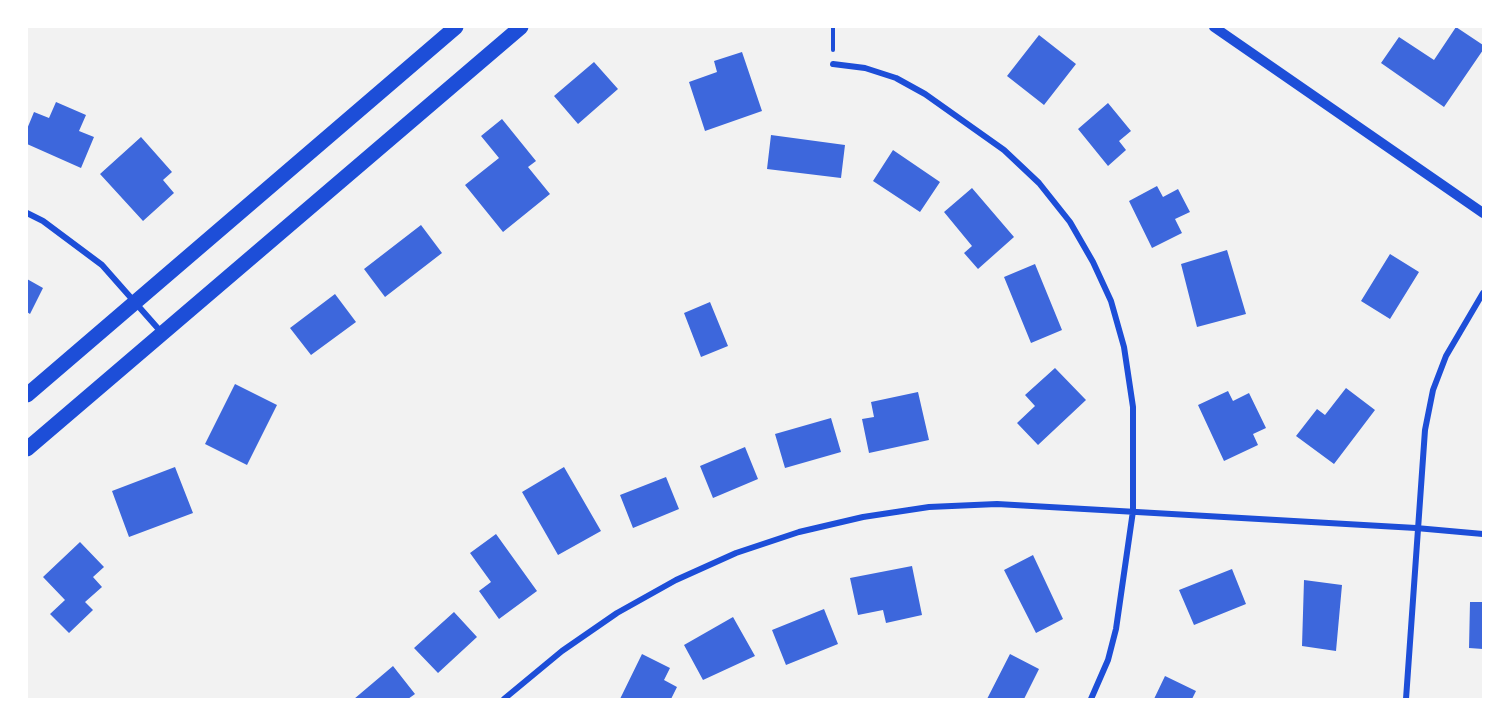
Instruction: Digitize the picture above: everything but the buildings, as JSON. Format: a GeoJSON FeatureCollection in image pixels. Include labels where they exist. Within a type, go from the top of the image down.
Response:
{"type":"FeatureCollection","features":[{"type":"Feature","properties":{"kind":"main road"},"geometry":{"type":"LineString","coordinates":[[27,395],[456,27]]}},
{"type":"Feature","properties":{"kind":"main road"},"geometry":{"type":"LineString","coordinates":[[27,449],[521,27]]}},
{"type":"Feature","properties":{"kind":"street"},"geometry":{"type":"LineString","coordinates":[[1214,27],[1483,213]]}},
{"type":"Feature","properties":{"kind":"street"},"geometry":{"type":"LineString","coordinates":[[832,64],[865,68],[896,78],[925,94],[1004,150],[1039,183],[1070,222],[1093,262],[1111,301],[1124,347],[1133,407],[1133,511],[1116,629],[1108,660],[1091,699]]}},
{"type":"Feature","properties":{"kind":"street"},"geometry":{"type":"LineString","coordinates":[[27,213],[44,221],[102,265],[162,334]]}},
{"type":"Feature","properties":{"kind":"street"},"geometry":{"type":"LineString","coordinates":[[1406,699],[1416,528],[1425,430],[1433,390],[1446,356],[1483,293]]}},
{"type":"Feature","properties":{"kind":"street"},"geometry":{"type":"LineString","coordinates":[[507,698],[571,645],[617,614],[666,586],[736,554],[799,532],[863,517],[929,507],[997,504],[1416,528],[1483,534]]}},
{"type":"Feature","properties":{"kind":"path"},"geometry":{"type":"LineString","coordinates":[[832,64],[833,27]]}}]}
